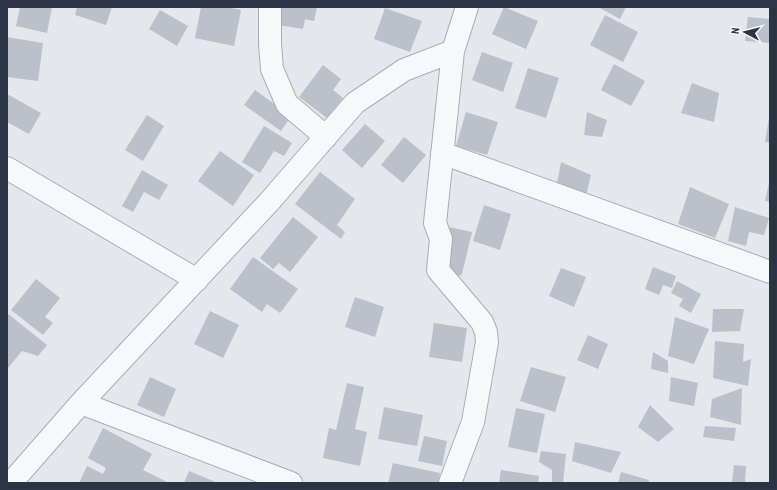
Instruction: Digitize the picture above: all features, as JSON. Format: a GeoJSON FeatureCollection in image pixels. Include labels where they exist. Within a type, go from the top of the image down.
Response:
{"type":"FeatureCollection","features":[{"type":"Feature","properties":{"kind":"street"},"geometry":{"type":"LineString","coordinates":[[270,7],[272,69],[287,104],[326,137]]}},
{"type":"Feature","properties":{"kind":"street"},"geometry":{"type":"LineString","coordinates":[[450,483],[473,422],[487,342],[486,332],[482,322],[438,270],[441,239],[435,222],[442,153],[453,51],[466,7]]}},
{"type":"Feature","properties":{"kind":"street"},"geometry":{"type":"LineString","coordinates":[[12,483],[81,403],[269,202],[356,103],[404,70],[453,51]]}},
{"type":"Feature","properties":{"kind":"street"},"geometry":{"type":"LineString","coordinates":[[442,153],[770,272]]}},
{"type":"Feature","properties":{"kind":"street"},"geometry":{"type":"LineString","coordinates":[[7,168],[197,280]]}},
{"type":"Feature","properties":{"kind":"street"},"geometry":{"type":"LineString","coordinates":[[81,403],[291,483]]}},
{"type":"Feature","properties":{"kind":"building"},"geometry":{"type":"Polygon","coordinates":[[[20,7],[52,7],[47,33],[16,26],[20,7]]]}},
{"type":"Feature","properties":{"kind":"building"},"geometry":{"type":"Polygon","coordinates":[[[77,7],[112,7],[106,25],[75,15],[77,7]]]}},
{"type":"Feature","properties":{"kind":"building"},"geometry":{"type":"Polygon","coordinates":[[[201,7],[227,7],[241,10],[234,46],[195,38],[201,7]]]}},
{"type":"Feature","properties":{"kind":"building"},"geometry":{"type":"Polygon","coordinates":[[[281,7],[317,7],[314,21],[305,19],[303,29],[278,25],[281,7]]]}},
{"type":"Feature","properties":{"kind":"building"},"geometry":{"type":"Polygon","coordinates":[[[504,7],[538,21],[526,49],[492,34],[504,7]]]}},
{"type":"Feature","properties":{"kind":"building"},"geometry":{"type":"Polygon","coordinates":[[[598,7],[626,7],[620,19],[598,7]]]}},
{"type":"Feature","properties":{"kind":"building"},"geometry":{"type":"Polygon","coordinates":[[[385,8],[422,21],[410,52],[374,39],[385,8]]]}},
{"type":"Feature","properties":{"kind":"building"},"geometry":{"type":"Polygon","coordinates":[[[160,10],[188,26],[177,46],[149,29],[160,10]]]}},
{"type":"Feature","properties":{"kind":"building"},"geometry":{"type":"Polygon","coordinates":[[[605,15],[638,32],[623,62],[590,45],[605,15]]]}},
{"type":"Feature","properties":{"kind":"building"},"geometry":{"type":"Polygon","coordinates":[[[748,17],[770,19],[770,43],[745,41],[748,17]]]}},
{"type":"Feature","properties":{"kind":"building"},"geometry":{"type":"Polygon","coordinates":[[[7,37],[43,43],[38,81],[7,77],[7,37]]]}},
{"type":"Feature","properties":{"kind":"building"},"geometry":{"type":"Polygon","coordinates":[[[482,52],[513,63],[503,92],[472,80],[482,52]]]}},
{"type":"Feature","properties":{"kind":"building"},"geometry":{"type":"Polygon","coordinates":[[[614,64],[645,81],[631,106],[601,90],[614,64]]]}},
{"type":"Feature","properties":{"kind":"building"},"geometry":{"type":"Polygon","coordinates":[[[323,65],[341,79],[333,90],[343,98],[327,118],[299,97],[323,65]]]}},
{"type":"Feature","properties":{"kind":"building"},"geometry":{"type":"Polygon","coordinates":[[[528,68],[559,78],[546,118],[515,108],[528,68]]]}},
{"type":"Feature","properties":{"kind":"building"},"geometry":{"type":"Polygon","coordinates":[[[692,83],[719,93],[714,122],[681,113],[692,83]]]}},
{"type":"Feature","properties":{"kind":"building"},"geometry":{"type":"Polygon","coordinates":[[[255,90],[291,116],[281,131],[244,105],[255,90]]]}},
{"type":"Feature","properties":{"kind":"building"},"geometry":{"type":"Polygon","coordinates":[[[7,94],[41,113],[29,134],[7,122],[7,94]]]}},
{"type":"Feature","properties":{"kind":"building"},"geometry":{"type":"Polygon","coordinates":[[[466,112],[498,122],[487,155],[456,146],[466,112]]]}},
{"type":"Feature","properties":{"kind":"building"},"geometry":{"type":"Polygon","coordinates":[[[587,112],[607,120],[602,137],[584,135],[587,112]]]}},
{"type":"Feature","properties":{"kind":"building"},"geometry":{"type":"Polygon","coordinates":[[[147,115],[164,126],[143,161],[125,150],[147,115]]]}},
{"type":"Feature","properties":{"kind":"building"},"geometry":{"type":"Polygon","coordinates":[[[770,118],[770,143],[765,142],[770,118]]]}},
{"type":"Feature","properties":{"kind":"building"},"geometry":{"type":"Polygon","coordinates":[[[365,124],[385,141],[362,168],[342,150],[365,124]]]}},
{"type":"Feature","properties":{"kind":"building"},"geometry":{"type":"Polygon","coordinates":[[[264,126],[292,143],[284,156],[274,151],[260,173],[242,162],[264,126]]]}},
{"type":"Feature","properties":{"kind":"building"},"geometry":{"type":"Polygon","coordinates":[[[404,137],[426,155],[403,183],[381,165],[404,137]]]}},
{"type":"Feature","properties":{"kind":"building"},"geometry":{"type":"Polygon","coordinates":[[[220,151],[254,175],[233,206],[198,181],[220,151]]]}},
{"type":"Feature","properties":{"kind":"building"},"geometry":{"type":"Polygon","coordinates":[[[561,162],[591,175],[585,199],[556,188],[561,162]]]}},
{"type":"Feature","properties":{"kind":"building"},"geometry":{"type":"Polygon","coordinates":[[[142,170],[168,185],[159,200],[144,192],[133,212],[122,206],[142,170]]]}},
{"type":"Feature","properties":{"kind":"building"},"geometry":{"type":"Polygon","coordinates":[[[320,172],[355,199],[337,225],[345,232],[341,239],[295,204],[320,172]]]}},
{"type":"Feature","properties":{"kind":"building"},"geometry":{"type":"Polygon","coordinates":[[[769,183],[770,184],[770,202],[765,201],[769,183]]]}},
{"type":"Feature","properties":{"kind":"building"},"geometry":{"type":"Polygon","coordinates":[[[690,187],[729,204],[715,238],[678,224],[690,187]]]}},
{"type":"Feature","properties":{"kind":"building"},"geometry":{"type":"Polygon","coordinates":[[[484,205],[511,214],[500,250],[473,241],[484,205]]]}},
{"type":"Feature","properties":{"kind":"building"},"geometry":{"type":"Polygon","coordinates":[[[735,207],[769,218],[764,235],[749,232],[746,246],[728,241],[735,207]]]}},
{"type":"Feature","properties":{"kind":"building"},"geometry":{"type":"Polygon","coordinates":[[[293,217],[318,237],[290,272],[279,263],[273,269],[260,258],[293,217]]]}},
{"type":"Feature","properties":{"kind":"building"},"geometry":{"type":"Polygon","coordinates":[[[449,227],[472,232],[462,274],[459,276],[455,274],[442,258],[449,227]]]}},
{"type":"Feature","properties":{"kind":"building"},"geometry":{"type":"Polygon","coordinates":[[[253,257],[298,289],[280,313],[267,304],[262,312],[230,289],[253,257]]]}},
{"type":"Feature","properties":{"kind":"building"},"geometry":{"type":"Polygon","coordinates":[[[653,267],[676,276],[672,288],[663,285],[659,295],[645,289],[653,267]]]}},
{"type":"Feature","properties":{"kind":"building"},"geometry":{"type":"Polygon","coordinates":[[[561,268],[586,277],[574,307],[549,296],[561,268]]]}},
{"type":"Feature","properties":{"kind":"building"},"geometry":{"type":"Polygon","coordinates":[[[36,279],[60,298],[45,317],[53,323],[43,335],[11,310],[36,279]]]}},
{"type":"Feature","properties":{"kind":"building"},"geometry":{"type":"Polygon","coordinates":[[[677,281],[701,294],[691,313],[679,306],[683,299],[671,293],[677,281]]]}},
{"type":"Feature","properties":{"kind":"building"},"geometry":{"type":"Polygon","coordinates":[[[355,297],[384,307],[375,337],[345,327],[355,297]]]}},
{"type":"Feature","properties":{"kind":"building"},"geometry":{"type":"Polygon","coordinates":[[[713,309],[744,309],[740,331],[712,332],[713,309]]]}},
{"type":"Feature","properties":{"kind":"building"},"geometry":{"type":"Polygon","coordinates":[[[210,311],[239,325],[223,358],[194,344],[210,311]]]}},
{"type":"Feature","properties":{"kind":"building"},"geometry":{"type":"Polygon","coordinates":[[[7,313],[47,345],[38,356],[22,351],[8,368],[7,313]]]}},
{"type":"Feature","properties":{"kind":"building"},"geometry":{"type":"Polygon","coordinates":[[[675,317],[709,329],[694,364],[668,356],[675,317]]]}},
{"type":"Feature","properties":{"kind":"building"},"geometry":{"type":"Polygon","coordinates":[[[434,323],[467,328],[462,362],[429,357],[434,323]]]}},
{"type":"Feature","properties":{"kind":"building"},"geometry":{"type":"Polygon","coordinates":[[[588,335],[608,344],[598,369],[577,360],[588,335]]]}},
{"type":"Feature","properties":{"kind":"building"},"geometry":{"type":"Polygon","coordinates":[[[715,341],[744,344],[743,362],[751,359],[748,386],[713,378],[715,341]]]}},
{"type":"Feature","properties":{"kind":"building"},"geometry":{"type":"Polygon","coordinates":[[[653,352],[668,361],[668,373],[651,369],[653,352]]]}},
{"type":"Feature","properties":{"kind":"building"},"geometry":{"type":"Polygon","coordinates":[[[531,367],[566,377],[555,412],[520,401],[531,367]]]}},
{"type":"Feature","properties":{"kind":"building"},"geometry":{"type":"Polygon","coordinates":[[[150,377],[176,389],[164,417],[137,405],[150,377]]]}},
{"type":"Feature","properties":{"kind":"building"},"geometry":{"type":"Polygon","coordinates":[[[671,377],[698,383],[694,406],[669,401],[671,377]]]}},
{"type":"Feature","properties":{"kind":"building"},"geometry":{"type":"Polygon","coordinates":[[[347,383],[364,387],[355,429],[367,432],[360,466],[323,458],[329,428],[336,430],[347,383]]]}},
{"type":"Feature","properties":{"kind":"building"},"geometry":{"type":"Polygon","coordinates":[[[742,388],[741,425],[710,417],[712,399],[742,388]]]}},
{"type":"Feature","properties":{"kind":"building"},"geometry":{"type":"Polygon","coordinates":[[[650,405],[674,429],[658,442],[638,427],[650,405]]]}},
{"type":"Feature","properties":{"kind":"building"},"geometry":{"type":"Polygon","coordinates":[[[384,407],[423,415],[417,446],[378,439],[384,407]]]}},
{"type":"Feature","properties":{"kind":"building"},"geometry":{"type":"Polygon","coordinates":[[[516,408],[545,414],[537,453],[508,447],[516,408]]]}},
{"type":"Feature","properties":{"kind":"building"},"geometry":{"type":"Polygon","coordinates":[[[705,426],[736,428],[734,441],[703,437],[705,426]]]}},
{"type":"Feature","properties":{"kind":"building"},"geometry":{"type":"Polygon","coordinates":[[[103,428],[152,454],[143,470],[169,483],[79,483],[87,466],[103,474],[106,468],[88,458],[103,428]]]}},
{"type":"Feature","properties":{"kind":"building"},"geometry":{"type":"Polygon","coordinates":[[[424,436],[447,441],[442,466],[418,461],[424,436]]]}},
{"type":"Feature","properties":{"kind":"building"},"geometry":{"type":"Polygon","coordinates":[[[575,442],[621,452],[611,473],[572,461],[575,442]]]}},
{"type":"Feature","properties":{"kind":"building"},"geometry":{"type":"Polygon","coordinates":[[[541,451],[566,454],[563,483],[552,483],[552,470],[539,462],[541,451]]]}},
{"type":"Feature","properties":{"kind":"building"},"geometry":{"type":"Polygon","coordinates":[[[393,463],[440,473],[438,483],[388,483],[393,463]]]}},
{"type":"Feature","properties":{"kind":"building"},"geometry":{"type":"Polygon","coordinates":[[[734,465],[746,466],[745,483],[732,483],[734,465]]]}},
{"type":"Feature","properties":{"kind":"building"},"geometry":{"type":"Polygon","coordinates":[[[501,470],[539,476],[538,483],[499,483],[501,470]]]}},
{"type":"Feature","properties":{"kind":"building"},"geometry":{"type":"Polygon","coordinates":[[[189,471],[218,483],[184,483],[189,471]]]}},
{"type":"Feature","properties":{"kind":"building"},"geometry":{"type":"Polygon","coordinates":[[[621,472],[649,480],[648,483],[618,483],[621,472]]]}}]}
